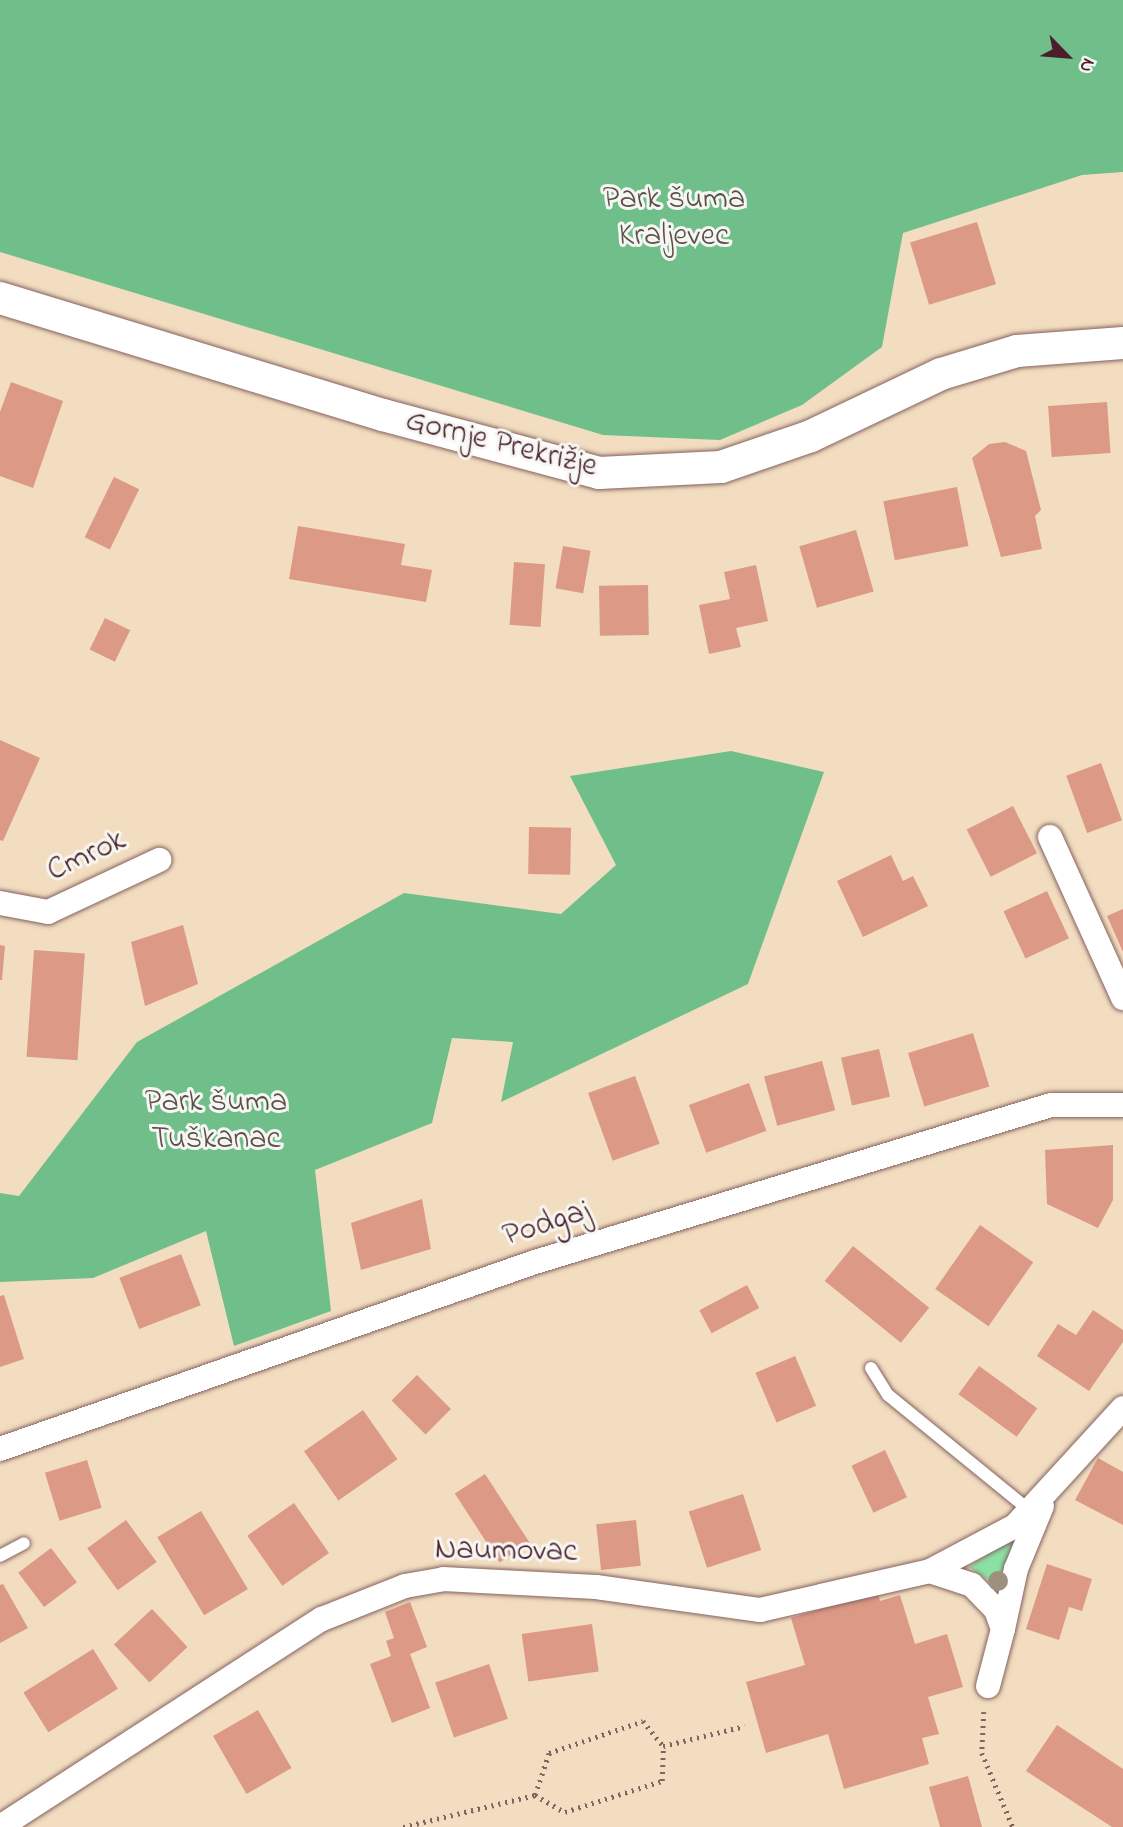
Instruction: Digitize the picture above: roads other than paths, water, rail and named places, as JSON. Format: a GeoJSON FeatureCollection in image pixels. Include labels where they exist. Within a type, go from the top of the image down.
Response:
{"type":"FeatureCollection","features":[{"type":"Feature","properties":{"kind":"street","name":"Gornje Prekrižje"},"geometry":{"type":"LineString","coordinates":[[0,298],[383,415],[599,473],[721,467],[811,436],[941,373],[1017,351],[1123,343]]}},
{"type":"Feature","properties":{"kind":"street"},"geometry":{"type":"LineString","coordinates":[[1050,837],[1123,998]]}},
{"type":"Feature","properties":{"kind":"street","name":"Cmrok"},"geometry":{"type":"LineString","coordinates":[[0,903],[48,912],[159,860]]}},
{"type":"Feature","properties":{"kind":"street","name":"Podgaj"},"geometry":{"type":"LineString","coordinates":[[0,1449],[535,1262],[1051,1105],[1123,1105]]}},
{"type":"Feature","properties":{"kind":"street","name":"Naumovac"},"geometry":{"type":"LineString","coordinates":[[0,1827],[322,1619],[405,1586],[443,1579],[596,1587],[760,1609],[930,1571],[995,1541],[1039,1502],[1123,1408]]}},
{"type":"Feature","properties":{"kind":"street","name":"Naumovac"},"geometry":{"type":"LineString","coordinates":[[988,1686],[1016,1569],[1039,1502]]}},
{"type":"Feature","properties":{"kind":"street"},"geometry":{"type":"LineString","coordinates":[[930,1571],[979,1591],[1003,1629]]}},
{"type":"Feature","properties":{"kind":"lane"},"geometry":{"type":"LineString","coordinates":[[871,1368],[888,1395],[1039,1502]]}},
{"type":"Feature","properties":{"kind":"lane"},"geometry":{"type":"LineString","coordinates":[[0,1556],[24,1543]]}},
{"type":"Feature","properties":{"kind":"park label","name":"Park šuma Kraljevec"},"geometry":{"type":"Point","coordinates":[674,220]}},
{"type":"Feature","properties":{"kind":"park label","name":"Park šuma Tuškanac"},"geometry":{"type":"Point","coordinates":[216,1122]}}]}
